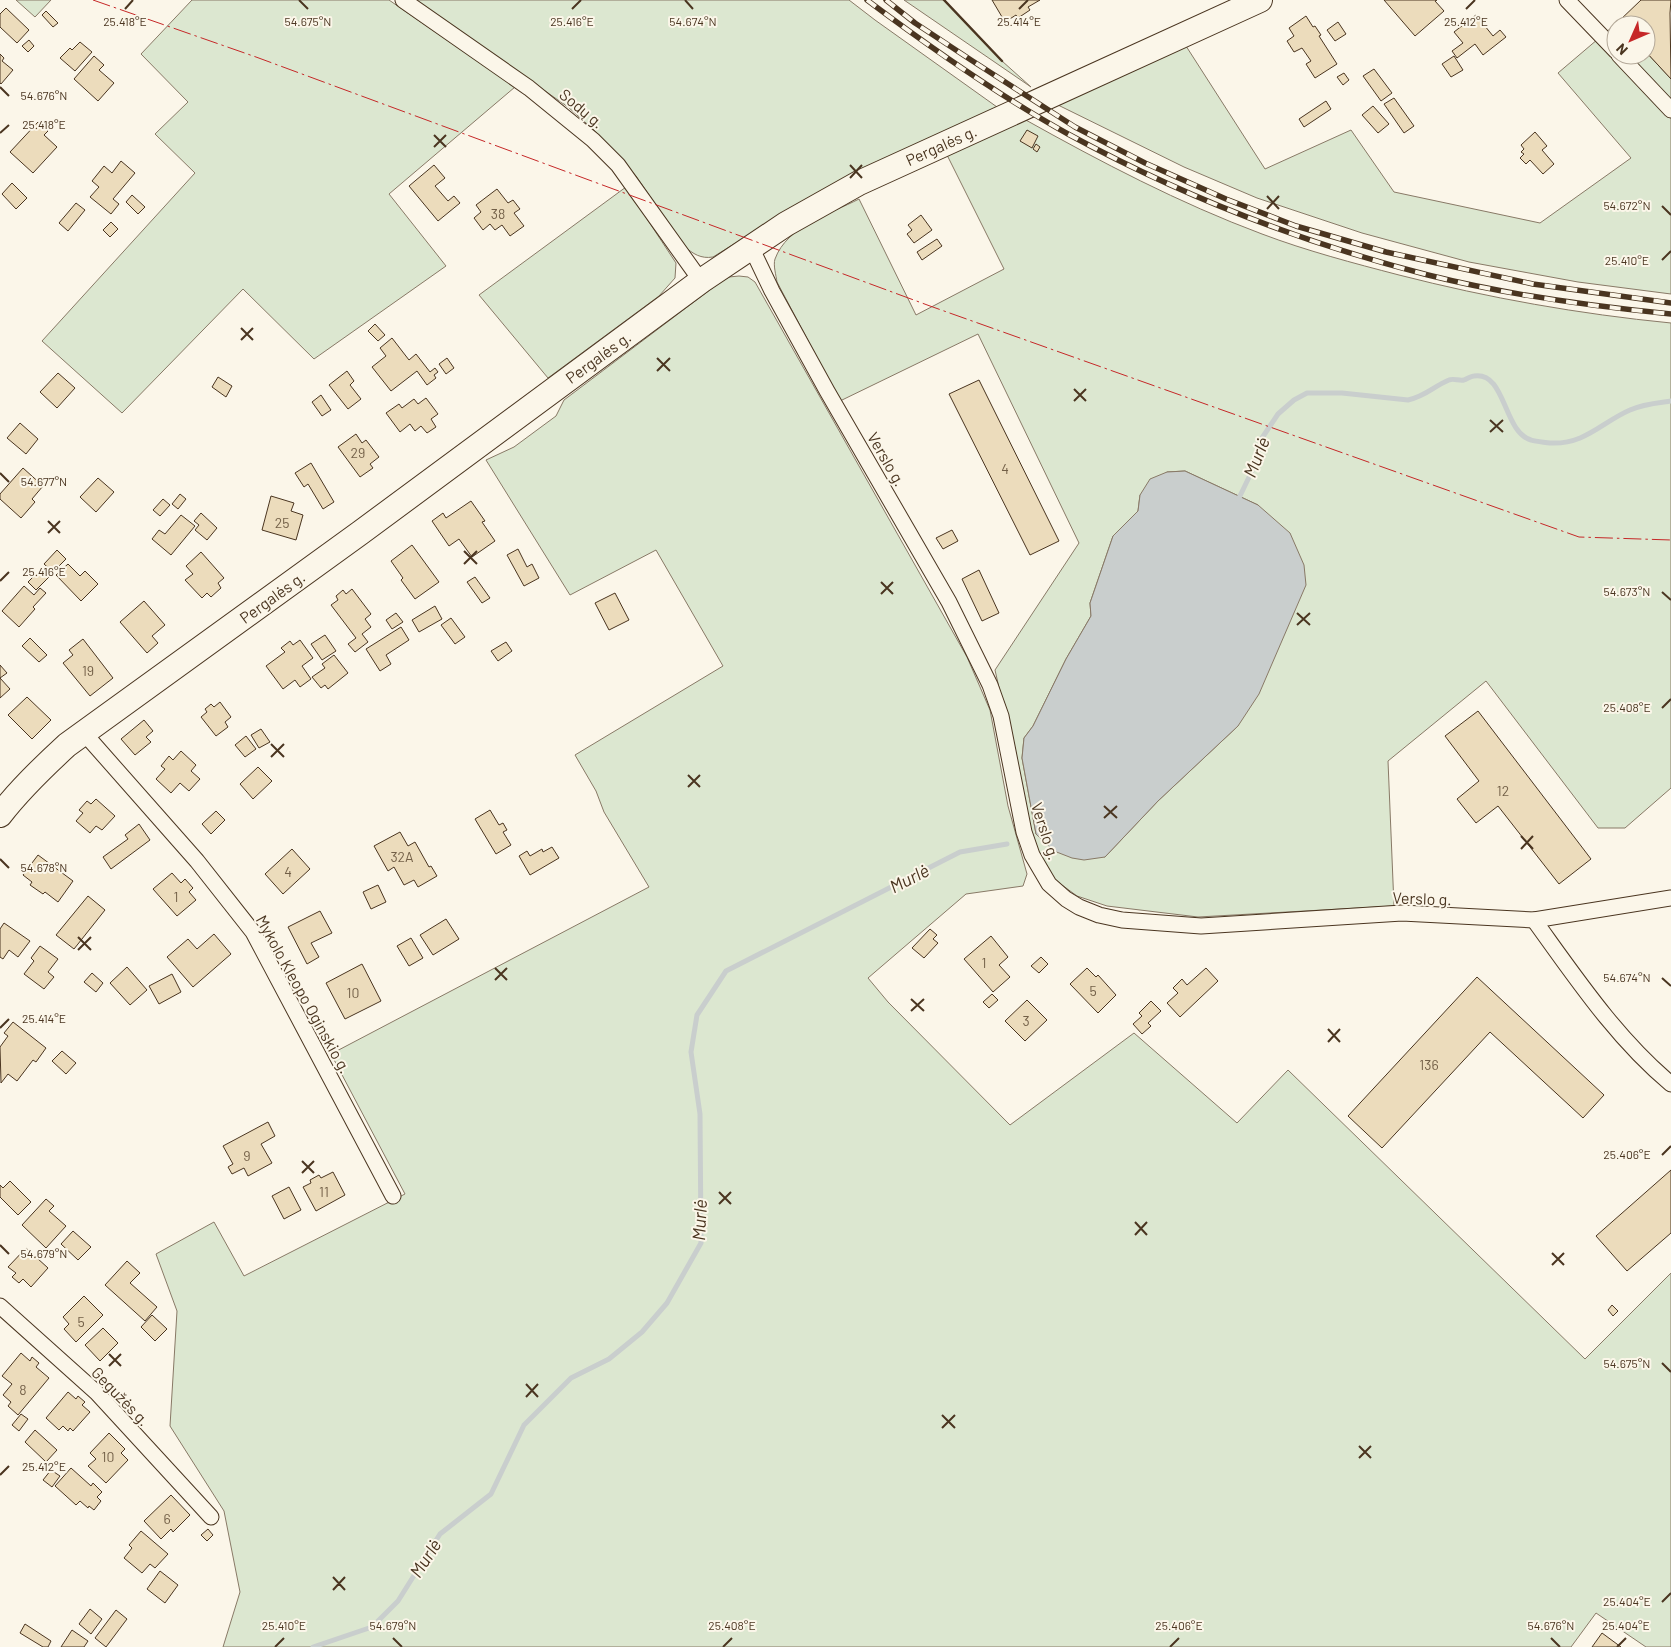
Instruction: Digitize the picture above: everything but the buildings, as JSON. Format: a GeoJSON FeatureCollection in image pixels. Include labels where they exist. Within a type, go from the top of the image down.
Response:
{"type":"FeatureCollection","features":[{"type":"Feature","properties":{"kind":"main road","name":"Pergalės g."},"geometry":{"type":"LineString","coordinates":[[0,815],[37,772],[67,745],[360,533],[701,281],[786,224],[860,183],[1243,3]]}},
{"type":"Feature","properties":{"kind":"street","name":"Sodų g."},"geometry":{"type":"LineString","coordinates":[[403,0],[530,88],[593,140],[618,165],[701,281]]}},
{"type":"Feature","properties":{"kind":"street"},"geometry":{"type":"LineString","coordinates":[[1568,0],[1606,40]]}},
{"type":"Feature","properties":{"kind":"street"},"geometry":{"type":"LineString","coordinates":[[1628,65],[1671,110]]}},
{"type":"Feature","properties":{"kind":"street","name":"Verslo g."},"geometry":{"type":"LineString","coordinates":[[751,247],[772,291],[827,391],[949,602],[990,685],[1001,716],[1024,832],[1039,870],[1056,892],[1079,907],[1099,915],[1122,920],[1201,926],[1402,913],[1534,920],[1671,898]]}},
{"type":"Feature","properties":{"kind":"street","name":"Mykolo Kleopo Oginskio g."},"geometry":{"type":"LineString","coordinates":[[84,733],[197,861],[253,932],[393,1196]]}},
{"type":"Feature","properties":{"kind":"street"},"geometry":{"type":"LineString","coordinates":[[1534,920],[1582,987],[1615,1028],[1671,1084]]}},
{"type":"Feature","properties":{"kind":"street","name":"Gegužės g."},"geometry":{"type":"LineString","coordinates":[[0,1306],[97,1393],[211,1517]]}},
{"type":"Feature","properties":{"kind":"green space"},"geometry":{"type":"Polygon","coordinates":[[[16,0],[51,0],[35,17],[16,0]]]}},
{"type":"Feature","properties":{"kind":"green space"},"geometry":{"type":"Polygon","coordinates":[[[192,0],[389,0],[515,87],[389,194],[446,266],[314,359],[243,289],[122,413],[42,341],[195,173],[155,134],[188,102],[141,54],[192,0]]]}},
{"type":"Feature","properties":{"kind":"green space"},"geometry":{"type":"Polygon","coordinates":[[[415,0],[849,0],[997,107],[810,197],[713,257],[701,257],[684,246],[636,176],[594,130],[568,107],[415,0]]]}},
{"type":"Feature","properties":{"kind":"green space"},"geometry":{"type":"Polygon","coordinates":[[[904,0],[944,0],[1002,61],[1031,87],[904,0]]]}},
{"type":"Feature","properties":{"kind":"green space"},"geometry":{"type":"Polygon","coordinates":[[[1606,32],[1606,65],[1656,65],[1656,63],[1671,79],[1671,294],[1578,282],[1469,262],[1362,233],[1257,198],[1184,167],[1058,105],[1186,46],[1265,169],[1351,130],[1394,192],[1540,223],[1631,158],[1558,73],[1606,32]]]}},
{"type":"Feature","properties":{"kind":"green space"},"geometry":{"type":"Polygon","coordinates":[[[1024,119],[1111,166],[1201,209],[1279,240],[1313,251],[1399,275],[1500,298],[1602,315],[1671,323],[1671,788],[1625,828],[1598,828],[1486,681],[1388,761],[1394,906],[1198,917],[1107,906],[1077,896],[1051,877],[1035,847],[995,670],[1079,543],[978,334],[840,401],[777,282],[774,264],[781,248],[799,229],[859,199],[916,315],[1004,269],[947,155],[1024,119]],[[1185,471],[1167,472],[1140,495],[1138,511],[1113,536],[1090,603],[1091,616],[1066,659],[1033,726],[1024,738],[1022,758],[1036,834],[1105,857],[1158,801],[1238,726],[1258,505],[1185,471]]]}},
{"type":"Feature","properties":{"kind":"green space"},"geometry":{"type":"Polygon","coordinates":[[[626,187],[676,263],[675,278],[659,296],[548,378],[479,295],[626,187]]]}},
{"type":"Feature","properties":{"kind":"green space"},"geometry":{"type":"Polygon","coordinates":[[[729,277],[748,277],[755,282],[967,657],[990,710],[1008,806],[1027,874],[1023,886],[966,894],[868,978],[888,1002],[1010,1125],[1134,1033],[1237,1123],[1288,1070],[1585,1359],[1671,1273],[1671,1647],[1646,1647],[1596,1613],[1571,1647],[223,1647],[240,1592],[224,1511],[170,1426],[177,1311],[156,1254],[214,1222],[244,1276],[405,1194],[331,1054],[649,887],[604,812],[596,791],[575,755],[723,666],[656,550],[570,595],[486,460],[514,447],[556,416],[564,400],[719,283],[729,277]]]}},
{"type":"Feature","properties":{"kind":"shaded area"},"geometry":{"type":"Polygon","coordinates":[[[1185,471],[1258,505],[1290,533],[1304,565],[1306,585],[1259,694],[1238,726],[1158,801],[1105,857],[1084,860],[1072,858],[1054,851],[1036,834],[1022,758],[1024,738],[1033,726],[1066,659],[1091,616],[1090,603],[1113,536],[1138,511],[1140,495],[1150,479],[1167,472],[1185,471]]]}},
{"type":"Feature","properties":{"kind":"waterway","name":"Murlė"},"geometry":{"type":"LineString","coordinates":[[1238,500],[1252,471],[1262,438],[1278,414],[1294,400],[1307,393],[1342,393],[1408,400],[1420,396],[1451,379],[1464,380],[1472,376],[1484,377],[1499,392],[1509,415],[1522,435],[1531,440],[1550,443],[1562,443],[1583,437],[1635,408],[1671,401]]}},
{"type":"Feature","properties":{"kind":"waterway","name":"Murlė"},"geometry":{"type":"LineString","coordinates":[[313,1647],[372,1627],[398,1601],[440,1534],[491,1494],[524,1425],[571,1378],[609,1359],[642,1332],[667,1303],[701,1243],[700,1114],[691,1052],[697,1015],[726,971],[960,852],[1007,844]]}},
{"type":"Feature","properties":{"kind":"railway"},"geometry":{"type":"LineString","coordinates":[[867,0],[965,70],[1068,134],[1155,178],[1244,216],[1335,248],[1458,282],[1549,299],[1671,314]]}},
{"type":"Feature","properties":{"kind":"railway"},"geometry":{"type":"LineString","coordinates":[[886,0],[915,23],[1075,127],[1145,163],[1226,199],[1296,226],[1386,252],[1533,284],[1671,303]]}},
{"type":"Feature","properties":{"kind":"wall"},"geometry":{"type":"LineString","coordinates":[[944,0],[1002,61]]}},
{"type":"Feature","properties":{"kind":"power"},"geometry":{"type":"LineString","coordinates":[[93,0],[256,57],[930,306],[1579,537],[1671,540]]}}]}
